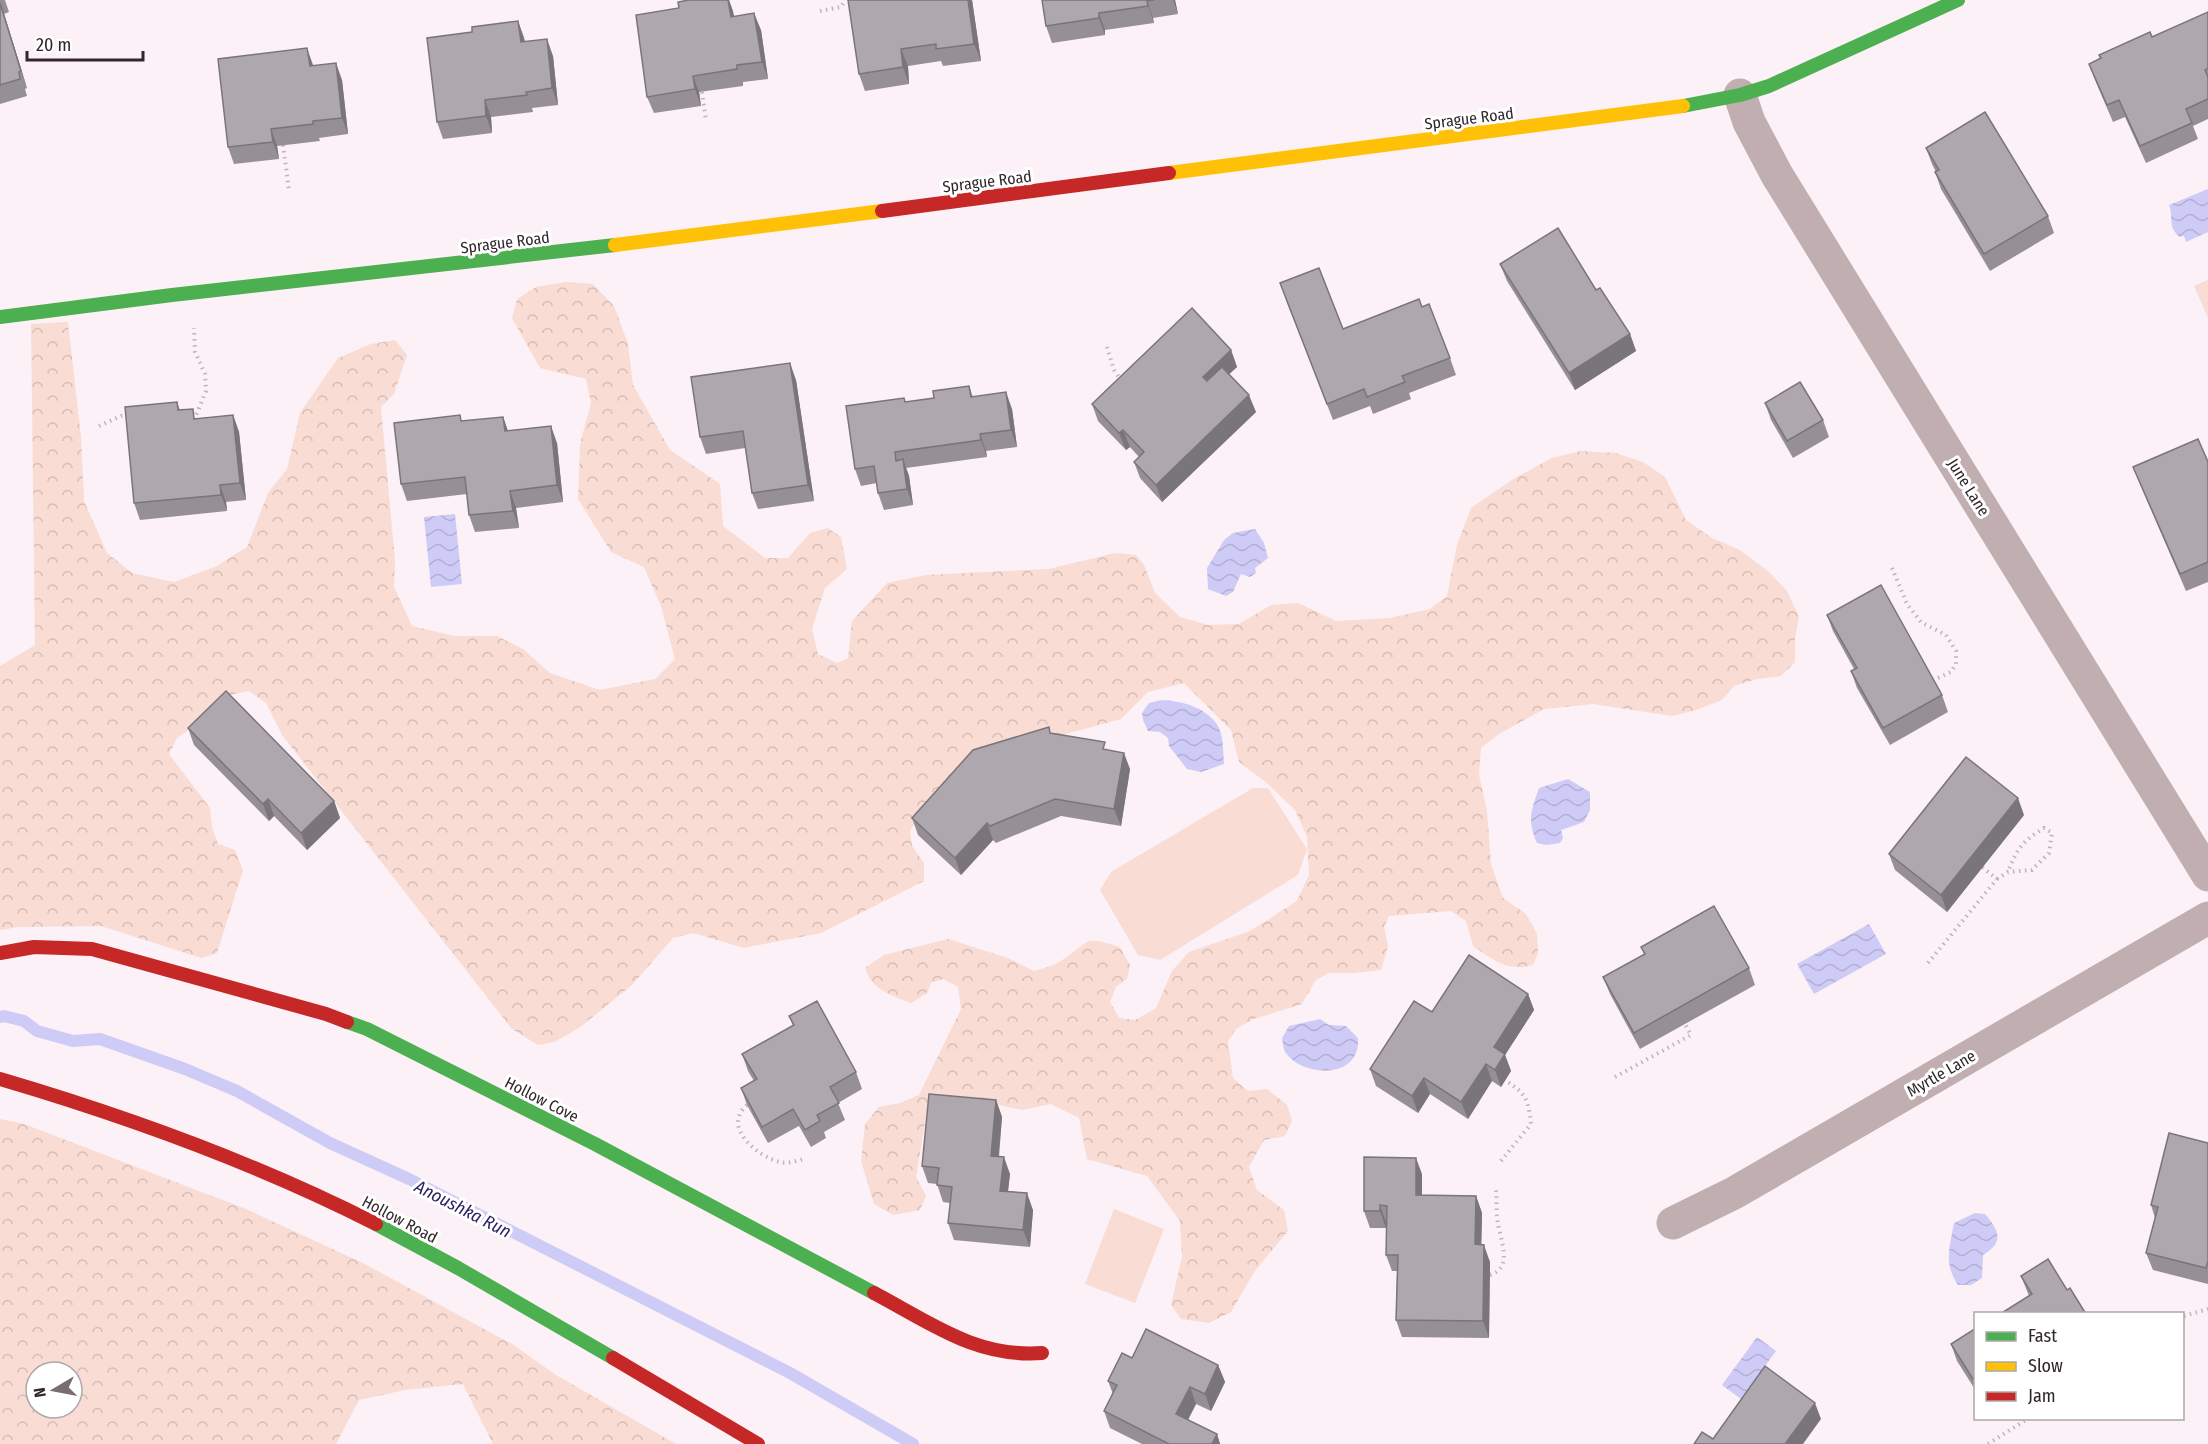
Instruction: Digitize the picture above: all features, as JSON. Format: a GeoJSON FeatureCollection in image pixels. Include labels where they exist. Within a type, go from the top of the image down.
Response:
{"type":"FeatureCollection","features":[{"type":"Feature","properties":{"kind":"street","name":"Sprague Road"},"geometry":{"type":"LineString","coordinates":[[0,316],[510,258],[1672,108],[1740,95],[1797,74],[1958,0]]}},
{"type":"Feature","properties":{"kind":"street","name":"June Lane"},"geometry":{"type":"LineString","coordinates":[[1740,95],[1749,122],[1777,175],[2208,875]]}},
{"type":"Feature","properties":{"kind":"street","name":"Myrtle Lane"},"geometry":{"type":"LineString","coordinates":[[1672,1222],[1734,1193],[2208,918]]}},
{"type":"Feature","properties":{"kind":"street","name":"Hollow Cove"},"geometry":{"type":"LineString","coordinates":[[0,953],[34,947],[60,946],[92,949],[315,1011],[357,1025],[595,1144],[964,1341],[990,1351],[1014,1356],[1042,1353]]}},
{"type":"Feature","properties":{"kind":"street","name":"Hollow Road"},"geometry":{"type":"LineString","coordinates":[[0,1079],[100,1108],[167,1133],[229,1157],[356,1214],[545,1317],[758,1444]]}},
{"type":"Feature","properties":{"kind":"path"},"geometry":{"type":"LineString","coordinates":[[820,11],[841,7],[844,0]]}},
{"type":"Feature","properties":{"kind":"path"},"geometry":{"type":"LineString","coordinates":[[702,92],[706,121]]}},
{"type":"Feature","properties":{"kind":"path"},"geometry":{"type":"LineString","coordinates":[[284,145],[289,190]]}},
{"type":"Feature","properties":{"kind":"path"},"geometry":{"type":"LineString","coordinates":[[192,427],[206,390],[205,374],[195,352],[194,293]]}},
{"type":"Feature","properties":{"kind":"path"},"geometry":{"type":"LineString","coordinates":[[1107,347],[1114,370],[1124,385]]}},
{"type":"Feature","properties":{"kind":"path"},"geometry":{"type":"LineString","coordinates":[[99,426],[121,416],[131,415]]}},
{"type":"Feature","properties":{"kind":"path"},"geometry":{"type":"LineString","coordinates":[[183,416],[194,418]]}},
{"type":"Feature","properties":{"kind":"path"},"geometry":{"type":"LineString","coordinates":[[1892,568],[1907,604],[1921,622],[1946,636],[1956,651],[1956,664],[1951,672],[1931,681]]}},
{"type":"Feature","properties":{"kind":"path"},"geometry":{"type":"LineString","coordinates":[[1928,963],[1997,879],[2008,872],[2031,870],[2049,853],[2052,834],[2044,828],[2027,839],[2016,851],[2008,872]]}},
{"type":"Feature","properties":{"kind":"path"},"geometry":{"type":"LineString","coordinates":[[1982,867],[1997,879]]}},
{"type":"Feature","properties":{"kind":"path"},"geometry":{"type":"LineString","coordinates":[[1615,1077],[1691,1035],[1685,1024]]}},
{"type":"Feature","properties":{"kind":"path"},"geometry":{"type":"LineString","coordinates":[[1501,1161],[1531,1124],[1529,1101],[1521,1091],[1505,1080]]}},
{"type":"Feature","properties":{"kind":"path"},"geometry":{"type":"LineString","coordinates":[[747,1105],[742,1109],[738,1118],[740,1130],[749,1146],[762,1156],[783,1163],[804,1159]]}},
{"type":"Feature","properties":{"kind":"path"},"geometry":{"type":"LineString","coordinates":[[1490,1275],[1497,1273],[1502,1266],[1505,1248],[1498,1223],[1496,1190]]}},
{"type":"Feature","properties":{"kind":"path"},"geometry":{"type":"LineString","coordinates":[[2184,1316],[2208,1309]]}},
{"type":"Feature","properties":{"kind":"path"},"geometry":{"type":"LineString","coordinates":[[1988,1444],[2027,1420]]}},
{"type":"Feature","properties":{"kind":"green space"},"geometry":{"type":"Polygon","coordinates":[[[2208,280],[2208,318],[2194,286],[2208,280]]]}},
{"type":"Feature","properties":{"kind":"green space"},"geometry":{"type":"Polygon","coordinates":[[[567,282],[593,284],[614,306],[628,344],[633,385],[670,450],[720,484],[723,526],[765,558],[788,558],[810,533],[828,528],[841,537],[847,569],[825,588],[812,629],[818,654],[837,663],[848,658],[852,621],[887,583],[926,575],[1049,569],[1115,553],[1136,555],[1144,565],[1155,593],[1180,617],[1208,625],[1239,624],[1271,605],[1298,603],[1336,621],[1390,618],[1430,609],[1447,596],[1457,545],[1471,508],[1515,478],[1552,458],[1581,451],[1615,453],[1643,462],[1665,477],[1686,520],[1712,538],[1740,550],[1769,572],[1787,591],[1799,617],[1795,639],[1795,662],[1781,676],[1757,679],[1734,686],[1722,700],[1672,716],[1593,704],[1544,709],[1499,734],[1481,748],[1479,775],[1487,811],[1491,864],[1503,898],[1526,914],[1537,934],[1538,953],[1533,965],[1508,966],[1487,956],[1473,946],[1466,921],[1451,911],[1389,916],[1384,927],[1388,946],[1381,970],[1328,973],[1315,981],[1302,1004],[1254,1019],[1236,1029],[1228,1041],[1233,1078],[1248,1091],[1267,1089],[1287,1105],[1292,1121],[1285,1136],[1264,1140],[1249,1167],[1257,1190],[1284,1210],[1288,1231],[1254,1272],[1231,1312],[1209,1323],[1181,1319],[1171,1305],[1182,1257],[1180,1221],[1147,1176],[1087,1159],[1079,1118],[1051,1104],[1022,1110],[999,1105],[928,1105],[916,1177],[926,1196],[920,1210],[893,1215],[874,1204],[861,1161],[865,1124],[879,1107],[900,1103],[919,1095],[961,1009],[958,987],[943,979],[931,983],[927,993],[911,1003],[877,987],[865,968],[884,955],[948,939],[1008,958],[1034,971],[1058,963],[1087,942],[1107,943],[1120,947],[1130,965],[1127,979],[1116,987],[1110,1002],[1119,1018],[1135,1020],[1156,1008],[1172,971],[1189,952],[1250,931],[1297,901],[1309,875],[1307,837],[1295,810],[1267,783],[1239,762],[1231,730],[1184,683],[1148,692],[1121,719],[981,757],[921,813],[910,831],[912,846],[924,863],[924,881],[821,933],[744,948],[693,933],[673,938],[632,985],[579,1028],[554,1042],[538,1045],[512,1029],[282,735],[266,703],[249,691],[230,695],[206,718],[177,738],[169,754],[210,808],[212,827],[218,844],[235,850],[243,870],[217,953],[201,958],[101,926],[19,927],[0,930],[0,666],[35,645],[31,324],[68,322],[81,437],[84,501],[107,553],[132,573],[174,582],[215,567],[247,547],[268,493],[287,469],[300,413],[338,358],[371,344],[395,340],[407,355],[394,394],[381,407],[395,561],[394,587],[412,626],[454,636],[497,636],[523,649],[550,673],[600,690],[655,679],[675,659],[661,606],[644,567],[611,552],[578,499],[580,444],[591,403],[586,379],[540,368],[512,318],[517,299],[536,287],[567,282]]]}},
{"type":"Feature","properties":{"kind":"green space"},"geometry":{"type":"Polygon","coordinates":[[[1253,788],[1268,788],[1307,849],[1298,875],[1160,960],[1138,955],[1100,890],[1111,872],[1253,788]]]}},
{"type":"Feature","properties":{"kind":"green space"},"geometry":{"type":"Polygon","coordinates":[[[0,1119],[24,1124],[246,1209],[365,1264],[512,1344],[556,1375],[676,1444],[493,1444],[463,1384],[405,1390],[359,1400],[336,1444],[0,1444],[0,1119]]]}},
{"type":"Feature","properties":{"kind":"green space"},"geometry":{"type":"Polygon","coordinates":[[[1114,1209],[1164,1229],[1135,1303],[1085,1284],[1114,1209]]]}},
{"type":"Feature","properties":{"kind":"water"},"geometry":{"type":"Polygon","coordinates":[[[2208,189],[2208,232],[2186,242],[2184,236],[2180,237],[2172,226],[2169,205],[2208,189]]]}},
{"type":"Feature","properties":{"kind":"water"},"geometry":{"type":"Polygon","coordinates":[[[455,514],[462,584],[431,587],[424,517],[455,514]]]}},
{"type":"Feature","properties":{"kind":"water"},"geometry":{"type":"Polygon","coordinates":[[[1255,529],[1264,543],[1268,558],[1255,568],[1256,573],[1250,577],[1241,574],[1233,592],[1226,596],[1208,589],[1207,568],[1224,540],[1233,533],[1255,529]]]}},
{"type":"Feature","properties":{"kind":"water"},"geometry":{"type":"Polygon","coordinates":[[[1161,700],[1191,706],[1211,717],[1219,727],[1223,743],[1224,764],[1201,772],[1187,769],[1169,746],[1168,738],[1160,732],[1148,731],[1142,713],[1149,703],[1161,700]]]}},
{"type":"Feature","properties":{"kind":"water"},"geometry":{"type":"Polygon","coordinates":[[[1568,779],[1590,792],[1590,810],[1584,822],[1561,830],[1563,838],[1560,843],[1547,845],[1537,843],[1531,815],[1539,788],[1568,779]]]}},
{"type":"Feature","properties":{"kind":"water"},"geometry":{"type":"Polygon","coordinates":[[[1869,924],[1886,954],[1814,994],[1797,964],[1869,924]]]}},
{"type":"Feature","properties":{"kind":"water"},"geometry":{"type":"Polygon","coordinates":[[[1320,1019],[1329,1025],[1346,1026],[1358,1038],[1356,1052],[1350,1062],[1340,1068],[1316,1070],[1293,1060],[1285,1052],[1282,1038],[1289,1026],[1320,1019]]]}},
{"type":"Feature","properties":{"kind":"water"},"geometry":{"type":"Polygon","coordinates":[[[1975,1213],[1985,1214],[1994,1226],[1997,1240],[1995,1245],[1983,1255],[1982,1278],[1971,1285],[1958,1285],[1949,1262],[1954,1223],[1975,1213]]]}},
{"type":"Feature","properties":{"kind":"water"},"geometry":{"type":"Polygon","coordinates":[[[1757,1337],[1776,1351],[1741,1399],[1722,1385],[1757,1337]]]}},
{"type":"Feature","properties":{"kind":"building"},"geometry":{"type":"Polygon","coordinates":[[[728,0],[731,17],[754,13],[762,62],[737,65],[737,69],[693,76],[695,89],[647,97],[636,15],[679,8],[678,2],[728,0]]]}},
{"type":"Feature","properties":{"kind":"building"},"geometry":{"type":"Polygon","coordinates":[[[848,0],[968,0],[974,44],[936,49],[936,44],[901,49],[903,67],[859,74],[848,0]]]}},
{"type":"Feature","properties":{"kind":"building"},"geometry":{"type":"Polygon","coordinates":[[[1042,0],[1154,0],[1147,1],[1148,6],[1099,13],[1099,18],[1046,26],[1042,0]]]}},
{"type":"Feature","properties":{"kind":"building"},"geometry":{"type":"Polygon","coordinates":[[[0,3],[21,71],[19,72],[20,79],[0,85],[0,3]]]}},
{"type":"Feature","properties":{"kind":"building"},"geometry":{"type":"Polygon","coordinates":[[[2208,12],[2208,68],[2205,70],[2208,77],[2208,99],[2186,109],[2192,123],[2140,146],[2119,100],[2107,105],[2089,64],[2101,58],[2099,55],[2150,32],[2152,37],[2208,12]]]}},
{"type":"Feature","properties":{"kind":"building"},"geometry":{"type":"Polygon","coordinates":[[[518,21],[521,42],[547,39],[552,88],[526,92],[527,95],[485,100],[486,116],[437,122],[427,38],[472,32],[472,27],[518,21]]]}},
{"type":"Feature","properties":{"kind":"building"},"geometry":{"type":"Polygon","coordinates":[[[307,48],[310,66],[336,63],[342,118],[271,129],[273,142],[228,147],[218,59],[307,48]]]}},
{"type":"Feature","properties":{"kind":"building"},"geometry":{"type":"Polygon","coordinates":[[[1985,112],[2048,216],[1984,254],[1935,172],[1939,170],[1926,148],[1985,112]]]}},
{"type":"Feature","properties":{"kind":"building"},"geometry":{"type":"Polygon","coordinates":[[[1558,228],[1596,290],[1600,288],[1630,334],[1569,373],[1500,264],[1558,228]]]}},
{"type":"Feature","properties":{"kind":"building"},"geometry":{"type":"Polygon","coordinates":[[[1319,268],[1343,329],[1419,299],[1422,307],[1429,304],[1450,358],[1402,376],[1405,382],[1367,397],[1364,389],[1327,404],[1280,283],[1319,268]]]}},
{"type":"Feature","properties":{"kind":"building"},"geometry":{"type":"Polygon","coordinates":[[[1192,308],[1231,350],[1203,377],[1207,381],[1222,367],[1249,395],[1156,485],[1134,462],[1144,452],[1123,430],[1119,433],[1092,404],[1192,308]]]}},
{"type":"Feature","properties":{"kind":"building"},"geometry":{"type":"Polygon","coordinates":[[[790,363],[808,485],[752,493],[743,431],[700,437],[691,377],[790,363]]]}},
{"type":"Feature","properties":{"kind":"building"},"geometry":{"type":"Polygon","coordinates":[[[1800,382],[1823,420],[1787,441],[1765,403],[1800,382]]]}},
{"type":"Feature","properties":{"kind":"building"},"geometry":{"type":"Polygon","coordinates":[[[969,386],[971,397],[1006,392],[1011,430],[980,434],[981,440],[895,452],[896,461],[903,459],[907,489],[878,493],[874,466],[855,469],[846,406],[904,398],[905,402],[934,398],[933,391],[969,386]]]}},
{"type":"Feature","properties":{"kind":"building"},"geometry":{"type":"Polygon","coordinates":[[[177,402],[178,410],[193,409],[194,419],[233,415],[240,483],[220,485],[221,495],[134,503],[125,407],[177,402]]]}},
{"type":"Feature","properties":{"kind":"building"},"geometry":{"type":"Polygon","coordinates":[[[460,415],[461,421],[503,417],[505,431],[551,426],[557,485],[510,491],[513,511],[469,515],[465,477],[401,484],[394,423],[460,415]]]}},
{"type":"Feature","properties":{"kind":"building"},"geometry":{"type":"Polygon","coordinates":[[[2198,439],[2208,462],[2208,562],[2180,574],[2133,467],[2198,439]]]}},
{"type":"Feature","properties":{"kind":"building"},"geometry":{"type":"Polygon","coordinates":[[[1881,585],[1942,695],[1883,728],[1851,671],[1857,668],[1827,615],[1881,585]]]}},
{"type":"Feature","properties":{"kind":"building"},"geometry":{"type":"Polygon","coordinates":[[[226,691],[334,801],[301,833],[268,799],[263,804],[188,728],[226,691]]]}},
{"type":"Feature","properties":{"kind":"building"},"geometry":{"type":"Polygon","coordinates":[[[1049,727],[1050,733],[1105,742],[1103,749],[1124,753],[1114,809],[1055,799],[990,826],[987,823],[955,858],[912,818],[973,750],[1049,727]]]}},
{"type":"Feature","properties":{"kind":"building"},"geometry":{"type":"Polygon","coordinates":[[[1966,757],[2018,798],[1941,895],[1889,854],[1966,757]]]}},
{"type":"Feature","properties":{"kind":"building"},"geometry":{"type":"Polygon","coordinates":[[[1714,906],[1749,968],[1634,1033],[1603,977],[1645,954],[1641,947],[1714,906]]]}},
{"type":"Feature","properties":{"kind":"building"},"geometry":{"type":"Polygon","coordinates":[[[1469,955],[1528,994],[1494,1047],[1505,1054],[1495,1070],[1486,1064],[1461,1102],[1424,1078],[1412,1096],[1370,1069],[1414,1001],[1432,1012],[1469,955]]]}},
{"type":"Feature","properties":{"kind":"building"},"geometry":{"type":"Polygon","coordinates":[[[817,1001],[856,1072],[830,1087],[839,1103],[817,1115],[820,1121],[805,1130],[793,1109],[762,1127],[741,1088],[757,1079],[742,1054],[794,1025],[789,1016],[817,1001]]]}},
{"type":"Feature","properties":{"kind":"building"},"geometry":{"type":"Polygon","coordinates":[[[929,1094],[996,1100],[991,1156],[1004,1157],[1000,1191],[1027,1193],[1023,1230],[948,1223],[952,1187],[937,1185],[939,1168],[922,1166],[929,1094]]]}},
{"type":"Feature","properties":{"kind":"building"},"geometry":{"type":"Polygon","coordinates":[[[2169,1133],[2208,1143],[2208,1261],[2206,1268],[2146,1253],[2158,1207],[2151,1205],[2169,1133]]]}},
{"type":"Feature","properties":{"kind":"building"},"geometry":{"type":"Polygon","coordinates":[[[1364,1157],[1416,1158],[1416,1195],[1476,1196],[1475,1244],[1484,1245],[1483,1321],[1396,1320],[1398,1255],[1386,1255],[1387,1206],[1380,1205],[1380,1211],[1364,1211],[1364,1157]]]}},
{"type":"Feature","properties":{"kind":"building"},"geometry":{"type":"Polygon","coordinates":[[[2048,1259],[2067,1290],[2070,1288],[2085,1312],[2003,1312],[2032,1294],[2021,1276],[2048,1259]]]}},
{"type":"Feature","properties":{"kind":"building"},"geometry":{"type":"Polygon","coordinates":[[[1146,1329],[1218,1365],[1205,1394],[1190,1387],[1176,1414],[1217,1434],[1212,1444],[1169,1444],[1104,1411],[1117,1385],[1108,1381],[1122,1353],[1132,1358],[1146,1329]]]}},
{"type":"Feature","properties":{"kind":"building"},"geometry":{"type":"Polygon","coordinates":[[[1974,1329],[1974,1381],[1951,1344],[1974,1329]]]}},
{"type":"Feature","properties":{"kind":"building"},"geometry":{"type":"Polygon","coordinates":[[[1765,1366],[1815,1403],[1785,1444],[1694,1444],[1702,1432],[1713,1439],[1765,1366]]]}},
{"type":"Feature","properties":{"kind":"waterway","name":"Anoushka Run"},"geometry":{"type":"LineString","coordinates":[[0,1017],[24,1021],[37,1031],[73,1041],[100,1039],[185,1069],[237,1091],[330,1143],[409,1179],[790,1373],[913,1444]]}},
{"type":"Feature","properties":{"kind":"traffic: fast"},"geometry":{"type":"LineString","coordinates":[[1683,106],[1740,95],[1769,86],[1958,0]]}},
{"type":"Feature","properties":{"kind":"traffic: fast"},"geometry":{"type":"LineString","coordinates":[[0,317],[172,295],[615,245]]}},
{"type":"Feature","properties":{"kind":"traffic: fast"},"geometry":{"type":"LineString","coordinates":[[347,1022],[367,1029],[595,1144],[874,1293]]}},
{"type":"Feature","properties":{"kind":"traffic: fast"},"geometry":{"type":"LineString","coordinates":[[376,1224],[458,1268],[613,1358]]}},
{"type":"Feature","properties":{"kind":"traffic: slow"},"geometry":{"type":"LineString","coordinates":[[1169,173],[1683,106]]}},
{"type":"Feature","properties":{"kind":"traffic: slow"},"geometry":{"type":"LineString","coordinates":[[615,245],[882,211]]}},
{"type":"Feature","properties":{"kind":"traffic: jam"},"geometry":{"type":"LineString","coordinates":[[882,211],[1169,173]]}},
{"type":"Feature","properties":{"kind":"traffic: jam"},"geometry":{"type":"LineString","coordinates":[[0,953],[34,947],[92,949],[326,1014],[347,1022]]}},
{"type":"Feature","properties":{"kind":"traffic: jam"},"geometry":{"type":"LineString","coordinates":[[0,1079],[144,1125],[238,1161],[376,1224]]}},
{"type":"Feature","properties":{"kind":"traffic: jam"},"geometry":{"type":"LineString","coordinates":[[874,1293],[935,1326],[975,1344],[1018,1353],[1042,1353]]}},
{"type":"Feature","properties":{"kind":"traffic: jam"},"geometry":{"type":"LineString","coordinates":[[613,1358],[758,1444]]}}]}
